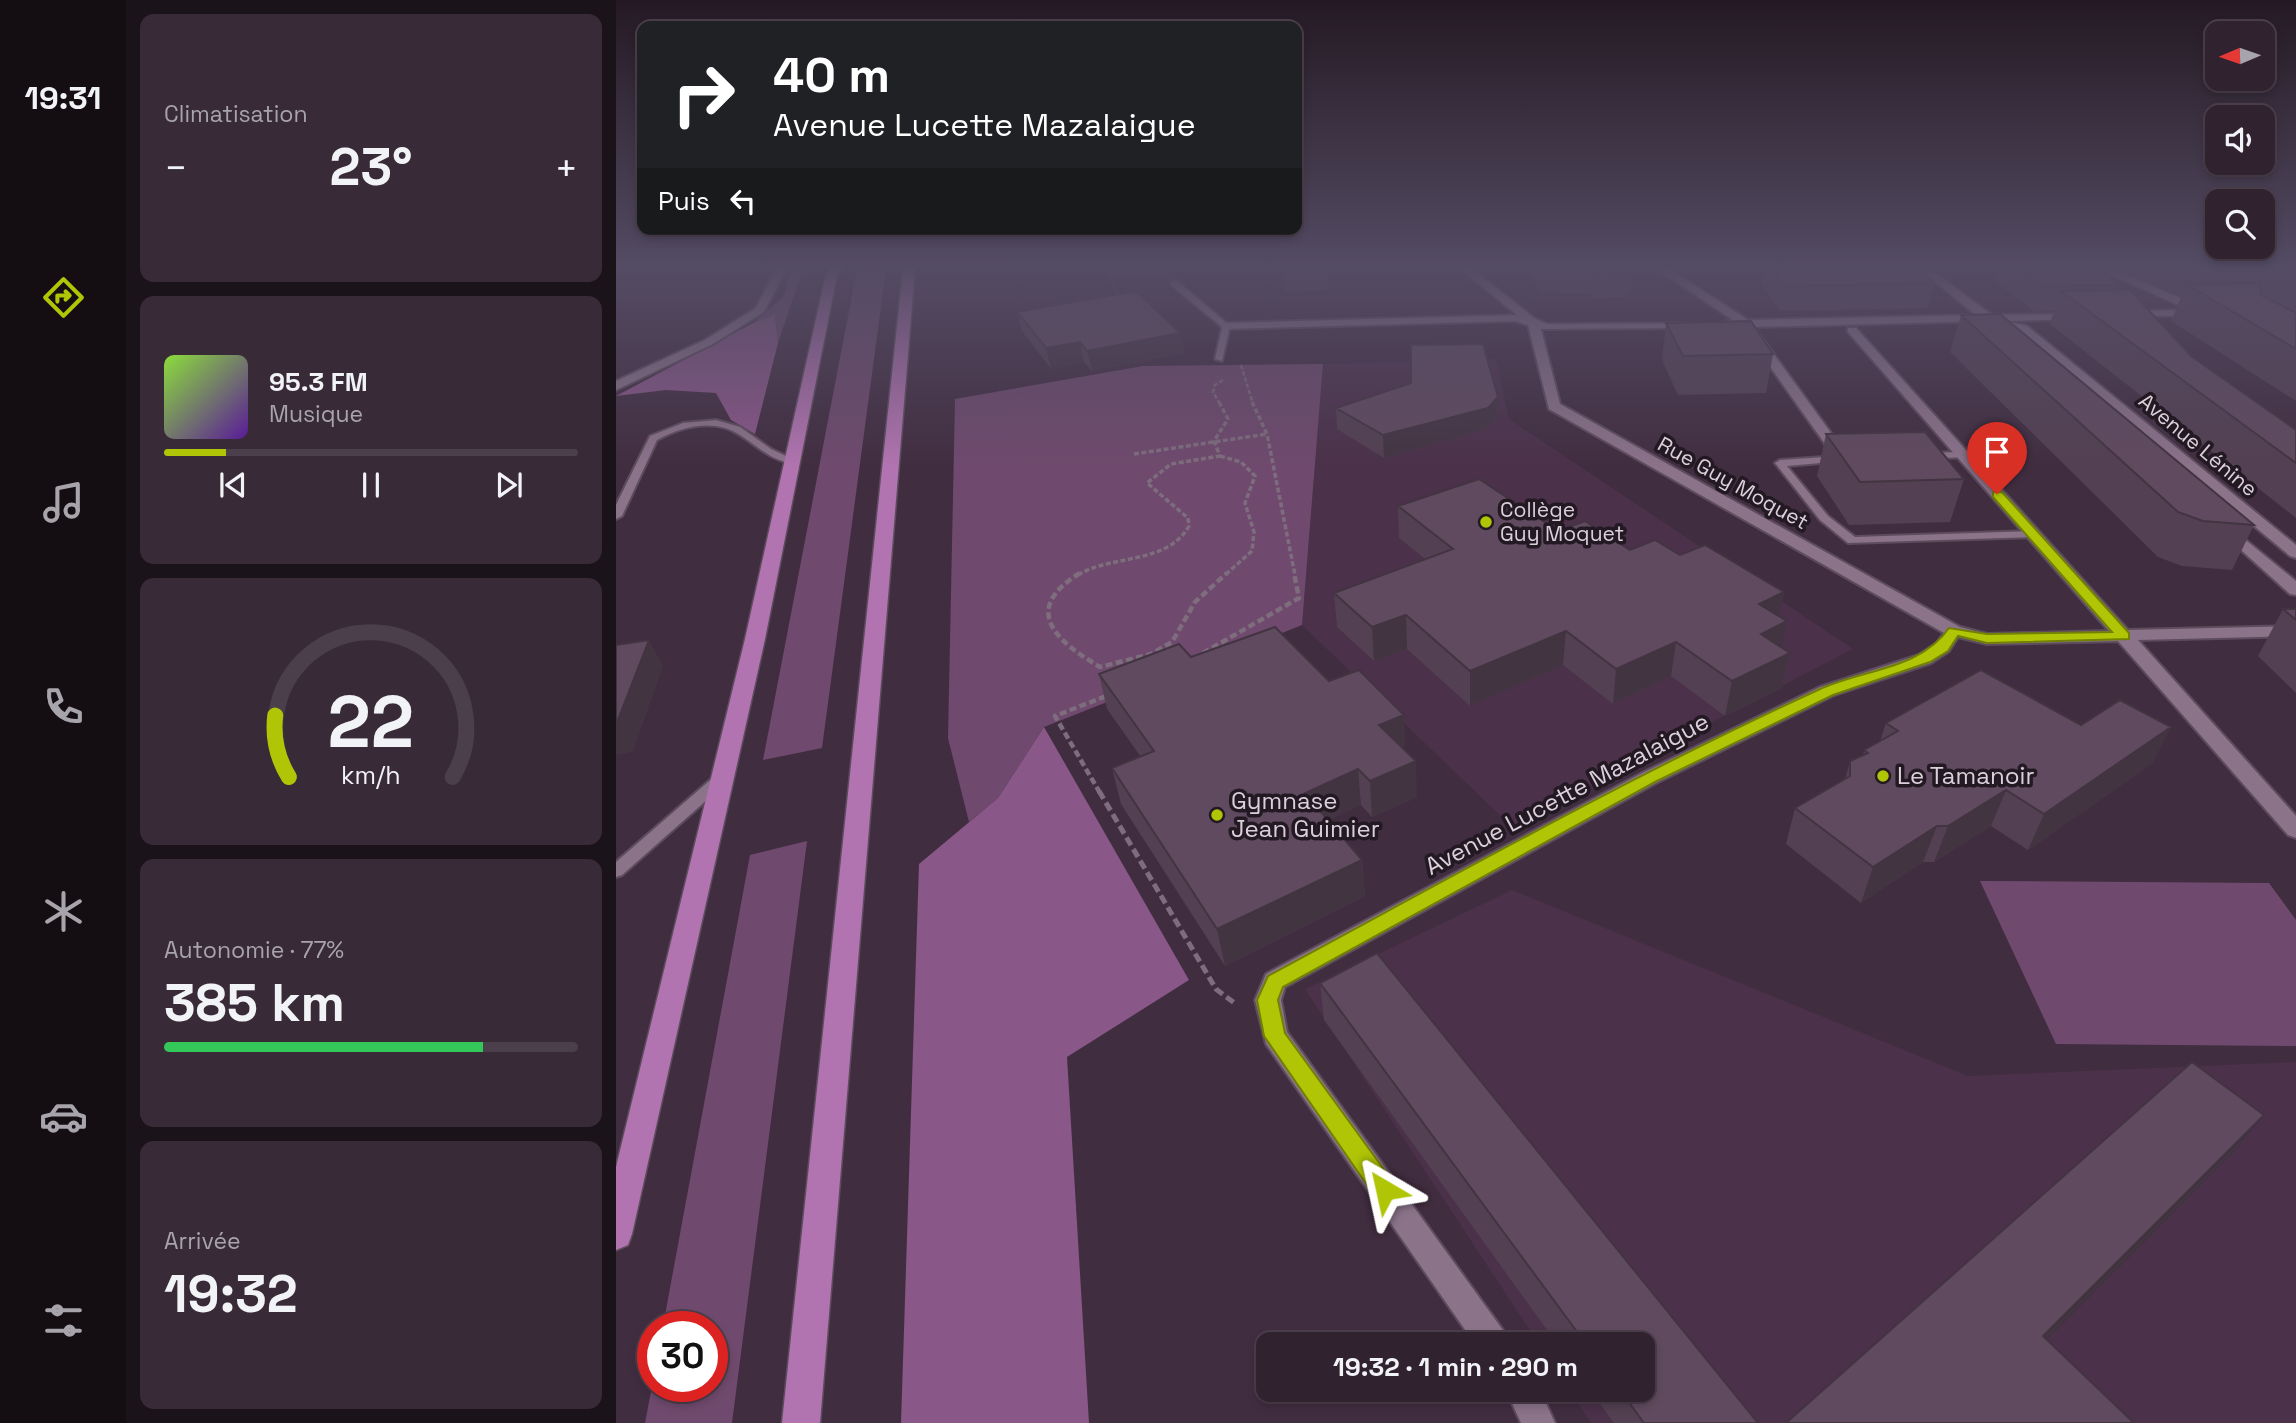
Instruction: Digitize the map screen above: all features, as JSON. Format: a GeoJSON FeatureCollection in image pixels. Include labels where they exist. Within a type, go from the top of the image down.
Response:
{"type":"FeatureCollection","features":[{"type":"Feature","properties":{"kind":"highway"},"geometry":{"type":"LineString","coordinates":[[616,1234],[722,778],[818,335]]}},
{"type":"Feature","properties":{"kind":"highway"},"geometry":{"type":"LineString","coordinates":[[801,1423],[903,335]]}},
{"type":"Feature","properties":{"kind":"street"},"geometry":{"type":"LineString","coordinates":[[616,386],[720,335]]}},
{"type":"Feature","properties":{"kind":"street","name":"Rue Guy Moquet"},"geometry":{"type":"LineString","coordinates":[[1536,335],[1553,406],[1954,631]]}},
{"type":"Feature","properties":{"kind":"street"},"geometry":{"type":"LineString","coordinates":[[1755,335],[1849,459]]}},
{"type":"Feature","properties":{"kind":"street"},"geometry":{"type":"LineString","coordinates":[[1857,335],[2296,830]]}},
{"type":"Feature","properties":{"kind":"street"},"geometry":{"type":"LineString","coordinates":[[2001,335],[2011,344]]}},
{"type":"Feature","properties":{"kind":"street","name":"Avenue Lénine"},"geometry":{"type":"LineString","coordinates":[[2033,335],[2296,553]]}},
{"type":"Feature","properties":{"kind":"street","name":"Avenue Lénine"},"geometry":{"type":"LineString","coordinates":[[2212,517],[2296,590]]}},
{"type":"Feature","properties":{"kind":"street"},"geometry":{"type":"LineString","coordinates":[[1954,631],[1987,639],[2296,631]]}},
{"type":"Feature","properties":{"kind":"street","name":"Avenue Lucette Mazalaigue"},"geometry":{"type":"LineString","coordinates":[[1275,1036],[1268,1000],[1275,981],[1649,778],[1827,691],[1925,659],[1943,648],[1954,631]]}},
{"type":"Feature","properties":{"kind":"street"},"geometry":{"type":"LineString","coordinates":[[1275,1036],[1485,1332]]}},
{"type":"Feature","properties":{"kind":"street"},"geometry":{"type":"LineString","coordinates":[[1528,1402],[1538,1423]]}},
{"type":"Feature","properties":{"kind":"lane"},"geometry":{"type":"LineString","coordinates":[[1219,359],[1224,335]]}},
{"type":"Feature","properties":{"kind":"lane"},"geometry":{"type":"LineString","coordinates":[[616,516],[653,438],[679,427],[720,424],[736,429],[772,457],[792,461]]}},
{"type":"Feature","properties":{"kind":"lane"},"geometry":{"type":"LineString","coordinates":[[1914,457],[1961,455]]}},
{"type":"Feature","properties":{"kind":"lane"},"geometry":{"type":"LineString","coordinates":[[1849,459],[1780,463],[1824,518],[1852,541],[2034,534]]}},
{"type":"Feature","properties":{"kind":"lane"},"geometry":{"type":"LineString","coordinates":[[616,871],[722,778]]}},
{"type":"Feature","properties":{"kind":"path"},"geometry":{"type":"LineString","coordinates":[[1196,657],[1299,598],[1267,433],[1249,396],[1242,371],[1242,352]]}},
{"type":"Feature","properties":{"kind":"path"},"geometry":{"type":"LineString","coordinates":[[1214,441],[1225,425],[1228,414],[1218,403],[1213,389],[1221,381],[1242,371]]}},
{"type":"Feature","properties":{"kind":"path"},"geometry":{"type":"LineString","coordinates":[[1134,454],[1267,433]]}},
{"type":"Feature","properties":{"kind":"path"},"geometry":{"type":"LineString","coordinates":[[1214,441],[1220,456]]}},
{"type":"Feature","properties":{"kind":"path"},"geometry":{"type":"LineString","coordinates":[[1100,667],[1151,653],[1172,642],[1195,602],[1247,559],[1252,551],[1254,531],[1245,503],[1255,475],[1241,462],[1220,456],[1176,461],[1157,471],[1147,483],[1188,518],[1189,526],[1178,541],[1167,548],[1108,561],[1077,574],[1063,583],[1049,604],[1048,620],[1054,634],[1067,647],[1100,667],[1105,676]]}},
{"type":"Feature","properties":{"kind":"path"},"geometry":{"type":"LineString","coordinates":[[1116,692],[1055,716],[1216,989],[1275,1036]]}},
{"type":"Feature","properties":{"kind":"shaded area"},"geometry":{"type":"Polygon","coordinates":[[[730,335],[777,335],[778,343],[755,434],[731,420],[716,393],[666,390],[616,396],[730,335]]]}},
{"type":"Feature","properties":{"kind":"shaded area"},"geometry":{"type":"Polygon","coordinates":[[[844,335],[877,335],[822,748],[763,760],[844,335]]]}},
{"type":"Feature","properties":{"kind":"shaded area","name":"Collège Guy Moquet"},"geometry":{"type":"Polygon","coordinates":[[[1496,359],[1509,419],[1853,649],[1511,826],[1302,625],[1323,364],[1496,359]]]}},
{"type":"Feature","properties":{"kind":"shaded area"},"geometry":{"type":"Polygon","coordinates":[[[1323,364],[1302,625],[1044,727],[998,798],[969,822],[948,738],[955,399],[1143,366],[1323,364]]]}},
{"type":"Feature","properties":{"kind":"shaded area"},"geometry":{"type":"Polygon","coordinates":[[[1044,727],[1189,980],[1067,1057],[1089,1423],[901,1423],[919,864],[998,798],[1044,727]]]}},
{"type":"Feature","properties":{"kind":"shaded area"},"geometry":{"type":"Polygon","coordinates":[[[807,841],[732,1423],[645,1423],[649,1402],[728,1402],[728,1311],[666,1311],[750,855],[807,841]]]}},
{"type":"Feature","properties":{"kind":"shaded area"},"geometry":{"type":"Polygon","coordinates":[[[1980,881],[2269,883],[2296,920],[2296,1046],[2056,1044],[1980,881]]]}},
{"type":"Feature","properties":{"kind":"shaded area"},"geometry":{"type":"Polygon","coordinates":[[[1512,890],[1968,1076],[2296,1062],[2296,1423],[1591,1423],[1577,1402],[1655,1402],[1655,1332],[1531,1332],[1305,989],[1512,890]]]}},
{"type":"Feature","properties":{"kind":"building"},"geometry":{"type":"Polygon","coordinates":[[[1036,335],[1168,335],[1087,351],[1080,342],[1046,348],[1036,335]]]}},
{"type":"Feature","properties":{"kind":"building"},"geometry":{"type":"Polygon","coordinates":[[[1672,335],[1761,335],[1773,354],[1683,356],[1672,335]]]}},
{"type":"Feature","properties":{"kind":"building"},"geometry":{"type":"Polygon","coordinates":[[[1983,335],[2026,335],[2254,525],[2203,521],[2178,512],[1983,335]]]}},
{"type":"Feature","properties":{"kind":"building"},"geometry":{"type":"Polygon","coordinates":[[[2122,335],[2172,335],[2191,356],[2296,430],[2296,463],[2122,335]]]}},
{"type":"Feature","properties":{"kind":"building"},"geometry":{"type":"Polygon","coordinates":[[[2273,335],[2296,335],[2296,349],[2273,335]]]}},
{"type":"Feature","properties":{"kind":"building"},"geometry":{"type":"Polygon","coordinates":[[[1483,344],[1498,397],[1488,408],[1383,435],[1336,408],[1411,383],[1411,345],[1483,344]]]}},
{"type":"Feature","properties":{"kind":"building"},"geometry":{"type":"Polygon","coordinates":[[[1925,432],[1964,479],[1860,482],[1826,434],[1925,432]]]}},
{"type":"Feature","properties":{"kind":"building"},"geometry":{"type":"Polygon","coordinates":[[[1479,479],[1558,531],[1585,521],[1630,550],[1655,540],[1680,555],[1705,545],[1784,592],[1759,604],[1787,621],[1761,634],[1790,653],[1732,681],[1676,642],[1616,669],[1566,631],[1470,671],[1406,615],[1372,627],[1334,593],[1453,549],[1398,506],[1479,479]]]}},
{"type":"Feature","properties":{"kind":"building"},"geometry":{"type":"Polygon","coordinates":[[[2283,609],[2296,609],[2296,620],[2283,609]]]}},
{"type":"Feature","properties":{"kind":"building","name":"Gymnase Jean Guimier"},"geometry":{"type":"Polygon","coordinates":[[[1275,627],[1329,681],[1359,670],[1404,715],[1379,725],[1416,761],[1370,781],[1358,769],[1305,793],[1362,860],[1217,929],[1112,768],[1154,751],[1099,674],[1179,644],[1191,657],[1275,627]]]}},
{"type":"Feature","properties":{"kind":"building"},"geometry":{"type":"Polygon","coordinates":[[[649,640],[616,725],[616,645],[649,640]]]}},
{"type":"Feature","properties":{"kind":"building"},"geometry":{"type":"Polygon","coordinates":[[[1981,670],[2081,725],[2120,700],[2171,727],[2044,814],[2006,790],[1948,826],[1937,826],[1873,867],[1795,808],[1850,776],[1850,761],[1868,753],[1864,750],[1898,731],[1886,723],[1981,670]]]}},
{"type":"Feature","properties":{"kind":"building"},"geometry":{"type":"Polygon","coordinates":[[[1377,953],[1758,1423],[1644,1423],[1629,1402],[1655,1402],[1655,1332],[1577,1332],[1320,983],[1377,953]]]}},
{"type":"Feature","properties":{"kind":"building"},"geometry":{"type":"Polygon","coordinates":[[[2192,1062],[2264,1115],[2043,1336],[2134,1423],[1786,1423],[2192,1062]]]}},
{"type":"Feature","properties":{"kind":"place","name":"Collège Guy Moquet"},"geometry":{"type":"Point","coordinates":[1486,522]}},
{"type":"Feature","properties":{"kind":"place","name":"Le Tamanoir"},"geometry":{"type":"Point","coordinates":[1883,776]}},
{"type":"Feature","properties":{"kind":"place","name":"Gymnase Jean Guimier"},"geometry":{"type":"Point","coordinates":[1217,815]}},
{"type":"Feature","properties":{"kind":"route"},"geometry":{"type":"LineString","coordinates":[[1385,1190],[1275,1036],[1268,1000],[1275,981],[1649,778],[1827,691],[1925,659],[1943,648],[1954,631],[1987,639],[2124,636],[1997,494]]}}]}
